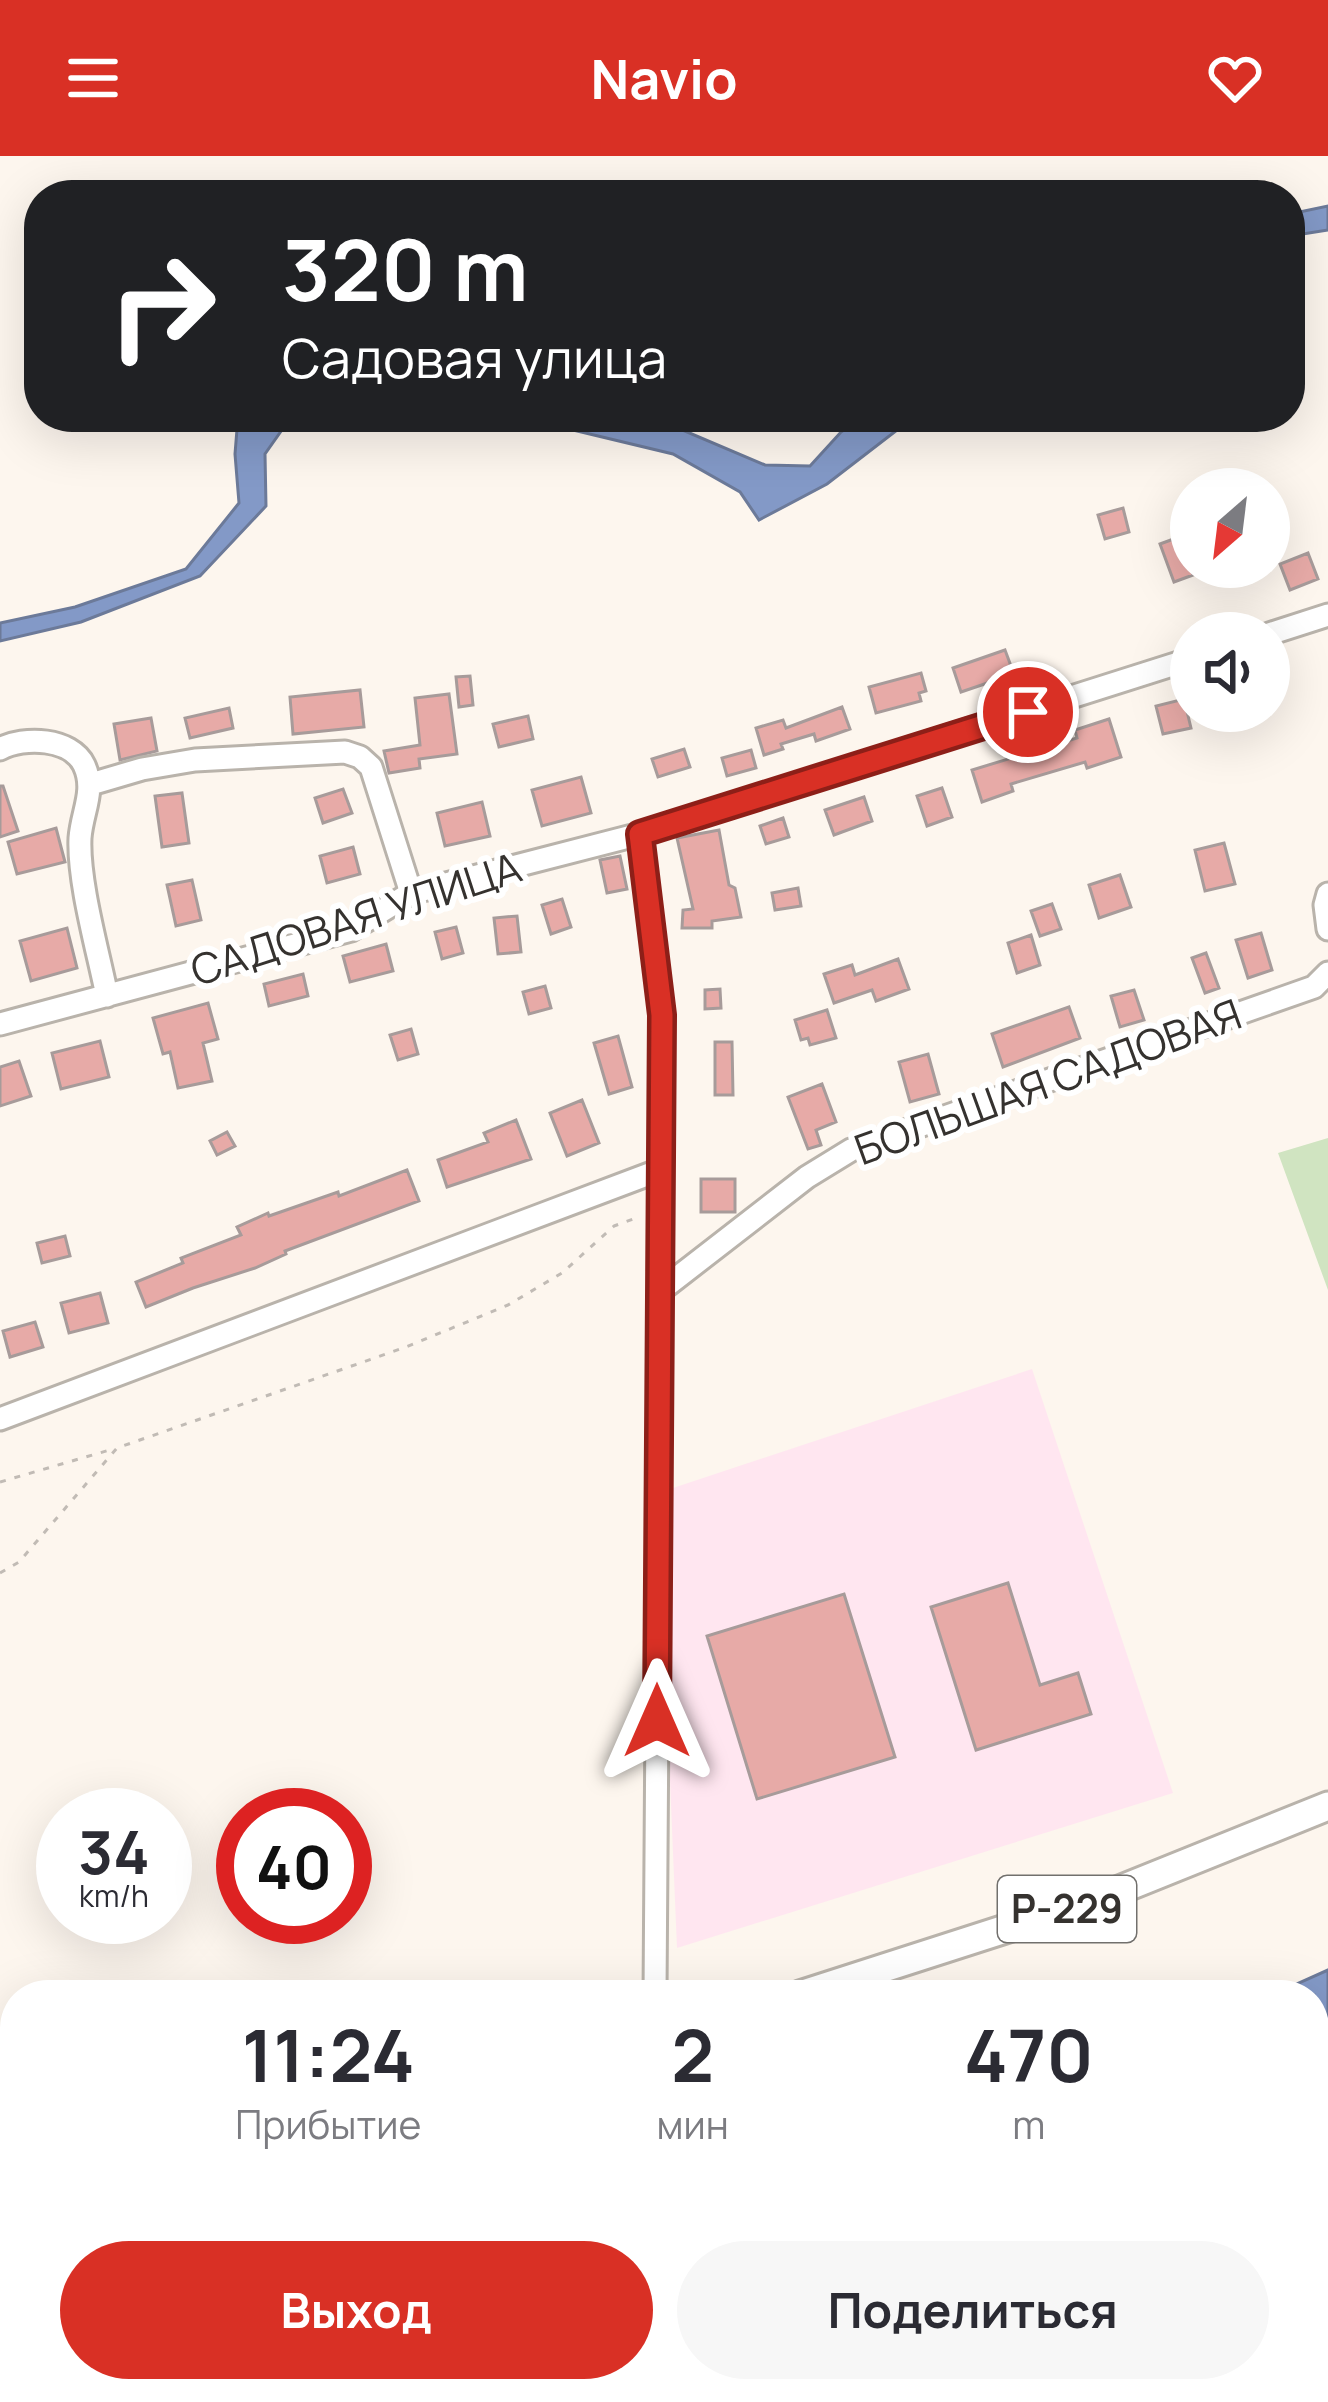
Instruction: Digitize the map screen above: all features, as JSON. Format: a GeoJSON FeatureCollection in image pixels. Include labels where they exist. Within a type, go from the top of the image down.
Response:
{"type":"FeatureCollection","features":[{"type":"Feature","properties":{"kind":"main road","name":"Р-229"},"geometry":{"type":"LineString","coordinates":[[847,1980],[1092,1901],[1328,1807]]}},
{"type":"Feature","properties":{"kind":"street"},"geometry":{"type":"LineString","coordinates":[[1290,627],[1328,615]]}},
{"type":"Feature","properties":{"kind":"street","name":"САДОВАЯ УЛИЦА"},"geometry":{"type":"LineString","coordinates":[[0,1024],[351,930],[411,893],[640,834],[1170,666]]}},
{"type":"Feature","properties":{"kind":"street"},"geometry":{"type":"LineString","coordinates":[[0,749],[9,744],[49,743],[67,746],[82,759],[91,784],[80,838],[107,996]]}},
{"type":"Feature","properties":{"kind":"street"},"geometry":{"type":"LineString","coordinates":[[91,784],[194,760],[345,752],[360,757],[371,767],[411,893]]}},
{"type":"Feature","properties":{"kind":"street"},"geometry":{"type":"LineString","coordinates":[[640,834],[662,1015],[656,1980]]}},
{"type":"Feature","properties":{"kind":"street"},"geometry":{"type":"LineString","coordinates":[[1328,894],[1328,929]]}},
{"type":"Feature","properties":{"kind":"street","name":"БОЛЬШАЯ САДОВАЯ"},"geometry":{"type":"LineString","coordinates":[[660,1291],[807,1177],[851,1150],[1314,987],[1328,973]]}},
{"type":"Feature","properties":{"kind":"street"},"geometry":{"type":"LineString","coordinates":[[0,1419],[660,1170]]}},
{"type":"Feature","properties":{"kind":"path"},"geometry":{"type":"LineString","coordinates":[[0,1482],[117,1448],[406,1347],[508,1305],[562,1273],[614,1226],[660,1210]]}},
{"type":"Feature","properties":{"kind":"path"},"geometry":{"type":"LineString","coordinates":[[0,1574],[19,1562],[117,1448]]}},
{"type":"Feature","properties":{"kind":"shaded area"},"geometry":{"type":"Polygon","coordinates":[[[1032,1369],[1173,1793],[677,1948],[658,1493],[1032,1369]]]}},
{"type":"Feature","properties":{"kind":"green space"},"geometry":{"type":"Polygon","coordinates":[[[1328,1138],[1328,1290],[1278,1153],[1328,1138]]]}},
{"type":"Feature","properties":{"kind":"water"},"geometry":{"type":"Polygon","coordinates":[[[1328,206],[1328,230],[1305,234],[1305,211],[1328,206]]]}},
{"type":"Feature","properties":{"kind":"water"},"geometry":{"type":"Polygon","coordinates":[[[237,432],[280,432],[265,454],[266,506],[200,576],[81,622],[0,641],[0,623],[75,607],[186,569],[239,503],[237,432]]]}},
{"type":"Feature","properties":{"kind":"water"},"geometry":{"type":"Polygon","coordinates":[[[581,432],[687,432],[765,465],[810,466],[841,432],[895,432],[827,484],[759,520],[740,492],[673,454],[581,432]]]}},
{"type":"Feature","properties":{"kind":"water"},"geometry":{"type":"Polygon","coordinates":[[[1328,1970],[1328,1980],[1306,1980],[1328,1970]]]}},
{"type":"Feature","properties":{"kind":"building"},"geometry":{"type":"Polygon","coordinates":[[[1123,508],[1129,532],[1105,539],[1098,515],[1123,508]]]}},
{"type":"Feature","properties":{"kind":"building"},"geometry":{"type":"Polygon","coordinates":[[[1170,540],[1170,571],[1160,544],[1170,540]]]}},
{"type":"Feature","properties":{"kind":"building"},"geometry":{"type":"Polygon","coordinates":[[[1308,553],[1318,579],[1290,590],[1290,560],[1308,553]]]}},
{"type":"Feature","properties":{"kind":"building"},"geometry":{"type":"Polygon","coordinates":[[[1005,650],[1014,674],[961,692],[953,668],[1005,650]]]}},
{"type":"Feature","properties":{"kind":"building"},"geometry":{"type":"Polygon","coordinates":[[[921,673],[926,691],[919,693],[921,701],[876,713],[869,687],[921,673]]]}},
{"type":"Feature","properties":{"kind":"building"},"geometry":{"type":"Polygon","coordinates":[[[470,676],[473,705],[459,707],[456,677],[470,676]]]}},
{"type":"Feature","properties":{"kind":"building"},"geometry":{"type":"Polygon","coordinates":[[[360,690],[364,727],[293,734],[290,697],[360,690]]]}},
{"type":"Feature","properties":{"kind":"building"},"geometry":{"type":"Polygon","coordinates":[[[449,694],[457,754],[419,759],[420,768],[389,773],[384,751],[420,745],[415,698],[449,694]]]}},
{"type":"Feature","properties":{"kind":"building"},"geometry":{"type":"Polygon","coordinates":[[[1170,702],[1172,732],[1163,734],[1156,706],[1170,702]]]}},
{"type":"Feature","properties":{"kind":"building"},"geometry":{"type":"Polygon","coordinates":[[[842,707],[850,729],[816,741],[814,734],[764,755],[756,728],[783,720],[786,728],[842,707]]]}},
{"type":"Feature","properties":{"kind":"building"},"geometry":{"type":"Polygon","coordinates":[[[229,708],[233,728],[190,738],[185,718],[229,708]]]}},
{"type":"Feature","properties":{"kind":"building"},"geometry":{"type":"Polygon","coordinates":[[[528,716],[533,739],[499,747],[493,724],[528,716]]]}},
{"type":"Feature","properties":{"kind":"building"},"geometry":{"type":"Polygon","coordinates":[[[151,718],[157,751],[120,760],[114,724],[151,718]]]}},
{"type":"Feature","properties":{"kind":"building"},"geometry":{"type":"Polygon","coordinates":[[[1109,719],[1121,757],[1087,768],[1085,762],[1011,784],[1013,791],[982,802],[972,770],[1077,738],[1075,730],[1109,719]]]}},
{"type":"Feature","properties":{"kind":"building"},"geometry":{"type":"Polygon","coordinates":[[[684,749],[690,767],[658,777],[652,759],[684,749]]]}},
{"type":"Feature","properties":{"kind":"building"},"geometry":{"type":"Polygon","coordinates":[[[751,750],[756,768],[727,776],[722,758],[751,750]]]}},
{"type":"Feature","properties":{"kind":"building"},"geometry":{"type":"Polygon","coordinates":[[[581,777],[591,813],[542,826],[532,790],[581,777]]]}},
{"type":"Feature","properties":{"kind":"building"},"geometry":{"type":"Polygon","coordinates":[[[0,786],[18,831],[0,837],[0,786]]]}},
{"type":"Feature","properties":{"kind":"building"},"geometry":{"type":"Polygon","coordinates":[[[942,788],[952,817],[927,826],[917,796],[942,788]]]}},
{"type":"Feature","properties":{"kind":"building"},"geometry":{"type":"Polygon","coordinates":[[[343,789],[352,813],[323,823],[315,798],[343,789]]]}},
{"type":"Feature","properties":{"kind":"building"},"geometry":{"type":"Polygon","coordinates":[[[182,793],[189,843],[162,847],[155,796],[182,793]]]}},
{"type":"Feature","properties":{"kind":"building"},"geometry":{"type":"Polygon","coordinates":[[[864,797],[872,821],[834,835],[825,810],[864,797]]]}},
{"type":"Feature","properties":{"kind":"building"},"geometry":{"type":"Polygon","coordinates":[[[482,802],[490,836],[445,846],[437,813],[482,802]]]}},
{"type":"Feature","properties":{"kind":"building"},"geometry":{"type":"Polygon","coordinates":[[[783,818],[789,837],[766,844],[760,826],[783,818]]]}},
{"type":"Feature","properties":{"kind":"building"},"geometry":{"type":"Polygon","coordinates":[[[56,828],[65,862],[17,874],[8,842],[56,828]]]}},
{"type":"Feature","properties":{"kind":"building"},"geometry":{"type":"Polygon","coordinates":[[[719,830],[729,885],[735,888],[741,917],[712,921],[712,928],[682,928],[683,910],[693,909],[677,838],[719,830]]]}},
{"type":"Feature","properties":{"kind":"building"},"geometry":{"type":"Polygon","coordinates":[[[1224,843],[1235,884],[1205,891],[1195,850],[1224,843]]]}},
{"type":"Feature","properties":{"kind":"building"},"geometry":{"type":"Polygon","coordinates":[[[353,847],[360,874],[327,883],[320,856],[353,847]]]}},
{"type":"Feature","properties":{"kind":"building"},"geometry":{"type":"Polygon","coordinates":[[[620,856],[627,889],[607,893],[600,860],[620,856]]]}},
{"type":"Feature","properties":{"kind":"building"},"geometry":{"type":"Polygon","coordinates":[[[1120,875],[1131,907],[1099,918],[1089,885],[1120,875]]]}},
{"type":"Feature","properties":{"kind":"building"},"geometry":{"type":"Polygon","coordinates":[[[192,880],[201,920],[176,926],[167,885],[192,880]]]}},
{"type":"Feature","properties":{"kind":"building"},"geometry":{"type":"Polygon","coordinates":[[[798,888],[801,906],[775,910],[772,893],[798,888]]]}},
{"type":"Feature","properties":{"kind":"building"},"geometry":{"type":"Polygon","coordinates":[[[562,899],[571,927],[551,934],[542,905],[562,899]]]}},
{"type":"Feature","properties":{"kind":"building"},"geometry":{"type":"Polygon","coordinates":[[[1052,904],[1061,929],[1040,936],[1031,911],[1052,904]]]}},
{"type":"Feature","properties":{"kind":"building"},"geometry":{"type":"Polygon","coordinates":[[[517,916],[521,952],[498,954],[494,918],[517,916]]]}},
{"type":"Feature","properties":{"kind":"building"},"geometry":{"type":"Polygon","coordinates":[[[456,927],[463,953],[442,959],[435,932],[456,927]]]}},
{"type":"Feature","properties":{"kind":"building"},"geometry":{"type":"Polygon","coordinates":[[[67,928],[77,968],[31,981],[20,941],[67,928]]]}},
{"type":"Feature","properties":{"kind":"building"},"geometry":{"type":"Polygon","coordinates":[[[1261,933],[1272,970],[1248,978],[1236,940],[1261,933]]]}},
{"type":"Feature","properties":{"kind":"building"},"geometry":{"type":"Polygon","coordinates":[[[1031,935],[1040,965],[1017,973],[1008,943],[1031,935]]]}},
{"type":"Feature","properties":{"kind":"building"},"geometry":{"type":"Polygon","coordinates":[[[386,944],[393,971],[350,982],[343,956],[386,944]]]}},
{"type":"Feature","properties":{"kind":"building"},"geometry":{"type":"Polygon","coordinates":[[[1206,953],[1219,988],[1205,993],[1192,958],[1206,953]]]}},
{"type":"Feature","properties":{"kind":"building"},"geometry":{"type":"Polygon","coordinates":[[[898,959],[909,989],[876,1001],[872,990],[834,1003],[824,974],[852,965],[855,975],[898,959]]]}},
{"type":"Feature","properties":{"kind":"building"},"geometry":{"type":"Polygon","coordinates":[[[303,974],[308,996],[269,1006],[264,984],[303,974]]]}},
{"type":"Feature","properties":{"kind":"building"},"geometry":{"type":"Polygon","coordinates":[[[545,986],[551,1008],[529,1014],[523,992],[545,986]]]}},
{"type":"Feature","properties":{"kind":"building"},"geometry":{"type":"Polygon","coordinates":[[[720,989],[721,1008],[705,1009],[705,990],[720,989]]]}},
{"type":"Feature","properties":{"kind":"building"},"geometry":{"type":"Polygon","coordinates":[[[1134,990],[1144,1020],[1120,1027],[1111,996],[1134,990]]]}},
{"type":"Feature","properties":{"kind":"building"},"geometry":{"type":"Polygon","coordinates":[[[208,1003],[218,1039],[203,1043],[212,1081],[178,1088],[170,1052],[163,1054],[153,1018],[208,1003]]]}},
{"type":"Feature","properties":{"kind":"building"},"geometry":{"type":"Polygon","coordinates":[[[1069,1007],[1080,1038],[1003,1067],[992,1034],[1069,1007]]]}},
{"type":"Feature","properties":{"kind":"building"},"geometry":{"type":"Polygon","coordinates":[[[827,1010],[836,1038],[810,1045],[808,1038],[801,1040],[795,1020],[827,1010]]]}},
{"type":"Feature","properties":{"kind":"building"},"geometry":{"type":"Polygon","coordinates":[[[411,1029],[418,1054],[398,1060],[390,1035],[411,1029]]]}},
{"type":"Feature","properties":{"kind":"building"},"geometry":{"type":"Polygon","coordinates":[[[618,1036],[632,1087],[609,1094],[594,1043],[618,1036]]]}},
{"type":"Feature","properties":{"kind":"building"},"geometry":{"type":"Polygon","coordinates":[[[100,1041],[109,1077],[61,1089],[52,1053],[100,1041]]]}},
{"type":"Feature","properties":{"kind":"building"},"geometry":{"type":"Polygon","coordinates":[[[715,1042],[732,1042],[733,1095],[715,1095],[715,1042]]]}},
{"type":"Feature","properties":{"kind":"building"},"geometry":{"type":"Polygon","coordinates":[[[928,1054],[939,1094],[910,1102],[899,1062],[928,1054]]]}},
{"type":"Feature","properties":{"kind":"building"},"geometry":{"type":"Polygon","coordinates":[[[19,1061],[31,1096],[0,1106],[0,1067],[19,1061]]]}},
{"type":"Feature","properties":{"kind":"building"},"geometry":{"type":"Polygon","coordinates":[[[822,1084],[836,1122],[816,1130],[821,1145],[808,1149],[788,1097],[822,1084]]]}},
{"type":"Feature","properties":{"kind":"building"},"geometry":{"type":"Polygon","coordinates":[[[582,1100],[599,1143],[567,1156],[550,1113],[582,1100]]]}},
{"type":"Feature","properties":{"kind":"building"},"geometry":{"type":"Polygon","coordinates":[[[516,1120],[531,1159],[447,1187],[438,1160],[488,1142],[484,1133],[516,1120]]]}},
{"type":"Feature","properties":{"kind":"building"},"geometry":{"type":"Polygon","coordinates":[[[227,1132],[235,1146],[217,1155],[210,1141],[227,1132]]]}},
{"type":"Feature","properties":{"kind":"building"},"geometry":{"type":"Polygon","coordinates":[[[407,1170],[419,1201],[146,1307],[136,1282],[241,1235],[237,1227],[407,1170]]]}},
{"type":"Feature","properties":{"kind":"building"},"geometry":{"type":"Polygon","coordinates":[[[701,1179],[735,1179],[735,1212],[701,1212],[701,1179]]]}},
{"type":"Feature","properties":{"kind":"building"},"geometry":{"type":"Polygon","coordinates":[[[65,1236],[70,1256],[42,1263],[37,1243],[65,1236]]]}},
{"type":"Feature","properties":{"kind":"building"},"geometry":{"type":"Polygon","coordinates":[[[100,1293],[108,1323],[69,1333],[61,1303],[100,1293]]]}},
{"type":"Feature","properties":{"kind":"building"},"geometry":{"type":"Polygon","coordinates":[[[35,1322],[43,1347],[10,1357],[3,1331],[35,1322]]]}},
{"type":"Feature","properties":{"kind":"building"},"geometry":{"type":"Polygon","coordinates":[[[1008,1583],[1040,1685],[1078,1673],[1091,1714],[976,1750],[931,1607],[1008,1583]]]}},
{"type":"Feature","properties":{"kind":"building"},"geometry":{"type":"Polygon","coordinates":[[[844,1594],[895,1757],[757,1799],[707,1636],[844,1594]]]}},
{"type":"Feature","properties":{"kind":"route"},"geometry":{"type":"LineString","coordinates":[[657,1721],[662,1015],[640,834],[1028,712]]}}]}
